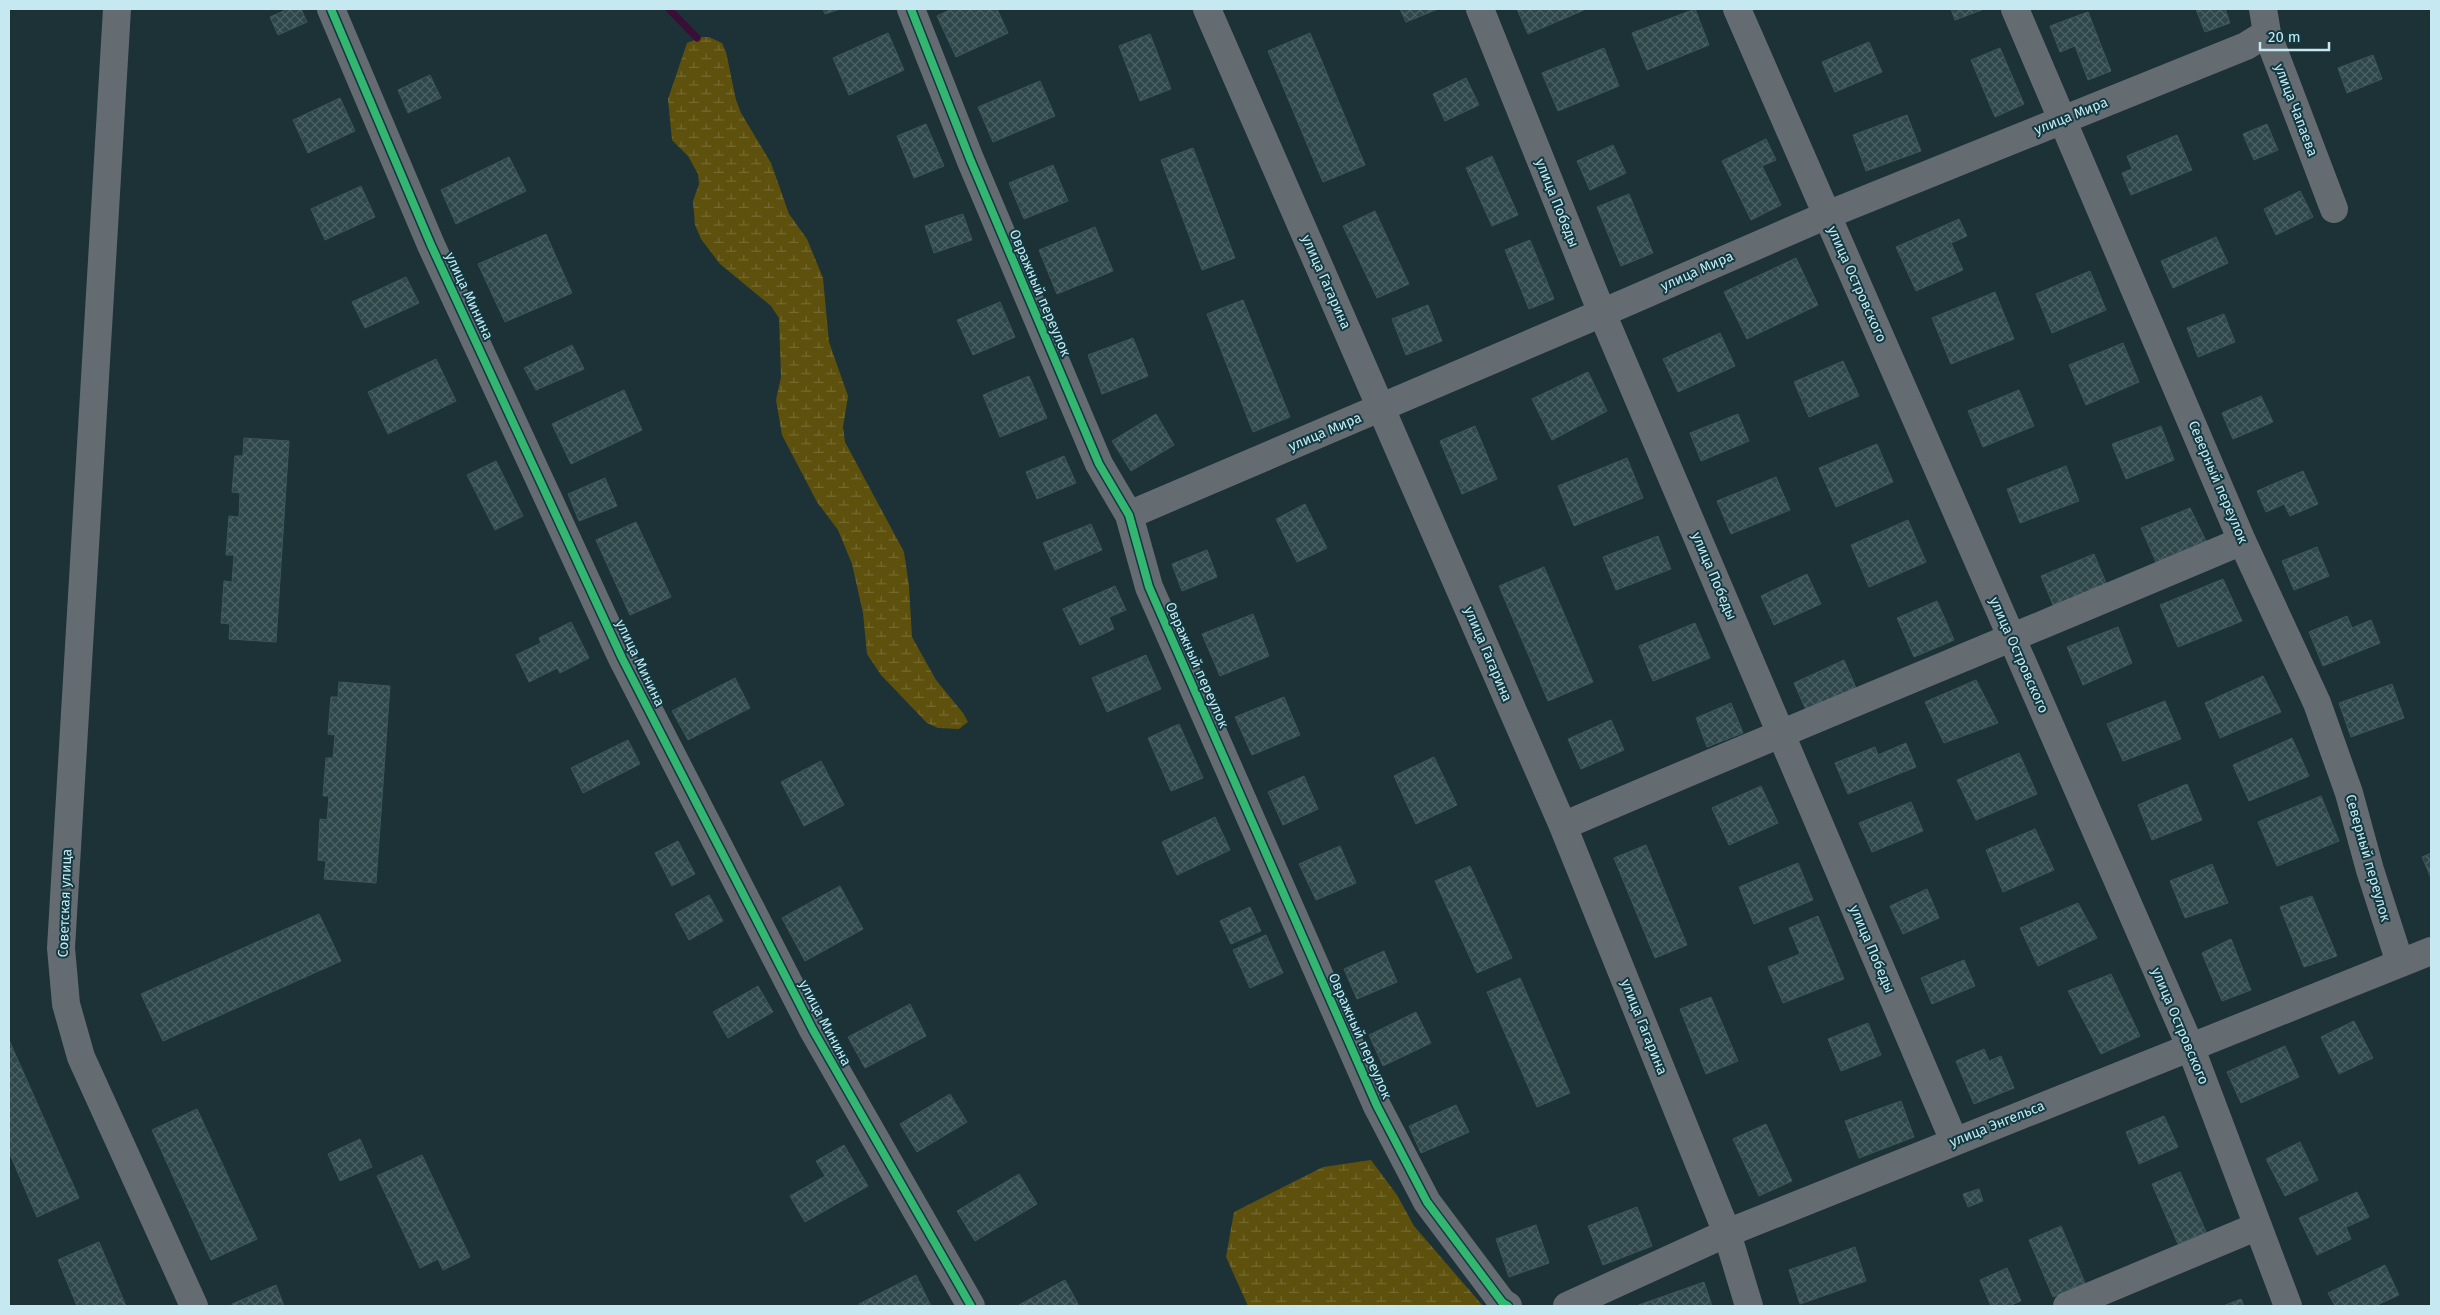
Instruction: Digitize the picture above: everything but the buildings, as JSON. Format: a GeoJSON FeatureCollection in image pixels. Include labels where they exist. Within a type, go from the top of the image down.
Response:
{"type":"FeatureCollection","features":[{"type":"Feature","properties":{"kind":"street","name":"Советская улица"},"geometry":{"type":"LineString","coordinates":[[117,9],[61,948],[66,1004],[81,1058],[194,1306]]}},
{"type":"Feature","properties":{"kind":"street","name":"улица Минина"},"geometry":{"type":"LineString","coordinates":[[331,9],[431,244],[622,658],[813,1030],[971,1306]]}},
{"type":"Feature","properties":{"kind":"street","name":"Овражный переулок"},"geometry":{"type":"LineString","coordinates":[[911,9],[970,159],[1099,464],[1129,515],[1149,587],[1377,1106],[1427,1202],[1502,1302],[1508,1306]]}},
{"type":"Feature","properties":{"kind":"street","name":"улица Гагарина"},"geometry":{"type":"LineString","coordinates":[[1207,9],[1563,826],[1727,1233],[1749,1306]]}},
{"type":"Feature","properties":{"kind":"street","name":"улица Победы"},"geometry":{"type":"LineString","coordinates":[[1480,9],[1602,313],[1954,1141]]}},
{"type":"Feature","properties":{"kind":"street","name":"улица Островского"},"geometry":{"type":"LineString","coordinates":[[1737,9],[2190,1046],[2288,1306]]}},
{"type":"Feature","properties":{"kind":"street","name":"Северный переулок"},"geometry":{"type":"LineString","coordinates":[[2015,9],[2242,541],[2317,704],[2349,793],[2370,870],[2400,963]]}},
{"type":"Feature","properties":{"kind":"street","name":"улица Мира"},"geometry":{"type":"LineString","coordinates":[[1129,515],[1602,313],[1827,214],[2246,46],[2265,21]]}},
{"type":"Feature","properties":{"kind":"street","name":"улица Чапаева"},"geometry":{"type":"LineString","coordinates":[[2265,21],[2334,209]]}},
{"type":"Feature","properties":{"kind":"street"},"geometry":{"type":"LineString","coordinates":[[1563,826],[1780,732],[2012,638],[2242,541]]}},
{"type":"Feature","properties":{"kind":"street","name":"улица Энгельса"},"geometry":{"type":"LineString","coordinates":[[1567,1306],[1727,1233],[2431,951]]}},
{"type":"Feature","properties":{"kind":"street"},"geometry":{"type":"LineString","coordinates":[[2067,1306],[2258,1226]]}},
{"type":"Feature","properties":{"kind":"green space"},"geometry":{"type":"Polygon","coordinates":[[[702,37],[709,37],[722,43],[726,52],[736,100],[741,113],[771,163],[789,214],[807,239],[823,278],[829,342],[848,396],[843,427],[845,442],[904,552],[909,586],[912,637],[936,680],[968,722],[959,729],[938,728],[927,723],[881,675],[867,654],[863,613],[852,564],[838,530],[817,502],[782,435],[776,400],[781,377],[779,318],[771,306],[720,264],[701,239],[695,225],[693,201],[699,184],[698,174],[688,156],[672,140],[668,99],[687,43],[702,37]]]}},
{"type":"Feature","properties":{"kind":"green space"},"geometry":{"type":"Polygon","coordinates":[[[1371,1160],[1397,1195],[1414,1226],[1483,1306],[1248,1306],[1226,1257],[1234,1212],[1323,1167],[1371,1160]]]}},
{"type":"Feature","properties":{"kind":"waterway"},"geometry":{"type":"LineString","coordinates":[[669,9],[697,38]]}},
{"type":"Feature","properties":{"kind":"cycle path"},"geometry":{"type":"LineString","coordinates":[[331,9],[431,245],[622,658],[813,1030],[971,1306]]}},
{"type":"Feature","properties":{"kind":"cycle path"},"geometry":{"type":"LineString","coordinates":[[911,9],[970,159],[1099,464],[1129,515],[1149,587],[1377,1106],[1427,1202],[1502,1302],[1508,1306]]}}]}
